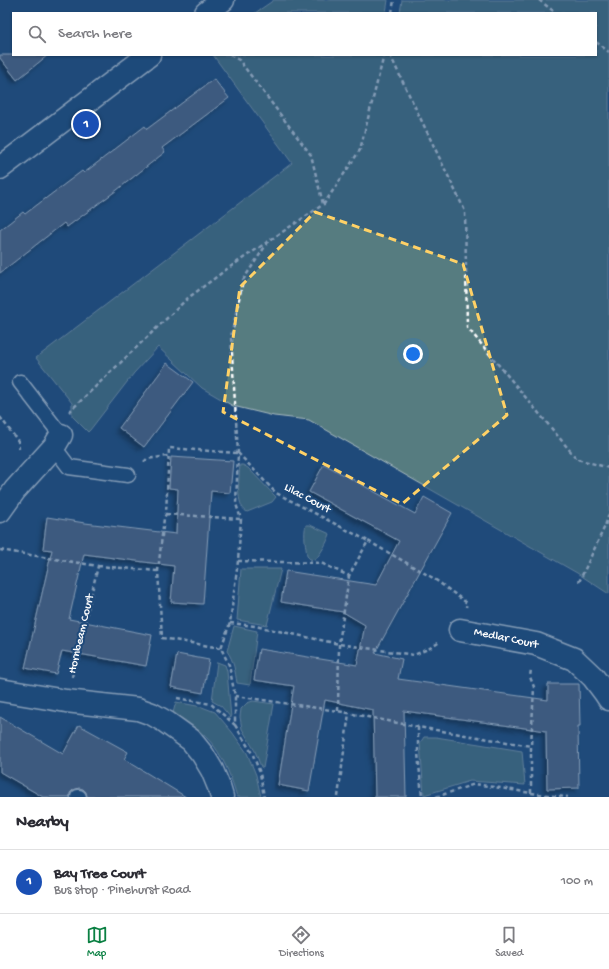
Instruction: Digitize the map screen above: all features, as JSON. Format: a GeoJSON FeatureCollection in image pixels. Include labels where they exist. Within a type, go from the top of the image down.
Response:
{"type":"FeatureCollection","features":[{"type":"Feature","properties":{"kind":"street"},"geometry":{"type":"LineString","coordinates":[[207,12],[223,0]]}},
{"type":"Feature","properties":{"kind":"street"},"geometry":{"type":"LineString","coordinates":[[0,168],[148,56]]}},
{"type":"Feature","properties":{"kind":"street"},"geometry":{"type":"LineString","coordinates":[[0,511],[15,490],[57,441]]}},
{"type":"Feature","properties":{"kind":"street","name":"Medlar Court"},"geometry":{"type":"LineString","coordinates":[[460,630],[536,644],[574,659],[593,677],[609,699]]}},
{"type":"Feature","properties":{"kind":"street"},"geometry":{"type":"LineString","coordinates":[[0,690],[66,701],[138,709],[152,714],[191,740],[203,755],[212,770],[222,797]]}},
{"type":"Feature","properties":{"kind":"lane"},"geometry":{"type":"LineString","coordinates":[[20,382],[57,441],[69,467],[128,476]]}},
{"type":"Feature","properties":{"kind":"path"},"geometry":{"type":"LineString","coordinates":[[392,12],[394,0]]}},
{"type":"Feature","properties":{"kind":"path"},"geometry":{"type":"LineString","coordinates":[[539,0],[555,12]]}},
{"type":"Feature","properties":{"kind":"path"},"geometry":{"type":"LineString","coordinates":[[597,43],[609,52]]}},
{"type":"Feature","properties":{"kind":"path"},"geometry":{"type":"LineString","coordinates":[[232,56],[240,60],[311,155],[324,204]]}},
{"type":"Feature","properties":{"kind":"path"},"geometry":{"type":"LineString","coordinates":[[57,441],[70,411],[188,298],[324,204],[360,150],[384,56]]}},
{"type":"Feature","properties":{"kind":"path"},"geometry":{"type":"LineString","coordinates":[[390,56],[465,211],[467,327],[576,459],[609,468]]}},
{"type":"Feature","properties":{"kind":"path"},"geometry":{"type":"LineString","coordinates":[[235,725],[235,696],[229,665],[221,648],[230,623],[238,561],[240,520],[236,504],[238,453],[230,337],[243,280],[268,242]]}},
{"type":"Feature","properties":{"kind":"path"},"geometry":{"type":"LineString","coordinates":[[0,417],[18,441],[19,449],[17,455]]}},
{"type":"Feature","properties":{"kind":"path"},"geometry":{"type":"LineString","coordinates":[[221,648],[162,638],[158,570],[164,518],[166,514],[169,448],[238,453]]}},
{"type":"Feature","properties":{"kind":"path","name":"Lilac Court"},"geometry":{"type":"LineString","coordinates":[[238,453],[276,493],[385,550]]}},
{"type":"Feature","properties":{"kind":"path"},"geometry":{"type":"LineString","coordinates":[[166,514],[240,520]]}},
{"type":"Feature","properties":{"kind":"path"},"geometry":{"type":"LineString","coordinates":[[579,582],[609,514]]}},
{"type":"Feature","properties":{"kind":"path"},"geometry":{"type":"LineString","coordinates":[[338,711],[339,644],[349,576],[368,541]]}},
{"type":"Feature","properties":{"kind":"path"},"geometry":{"type":"LineString","coordinates":[[0,550],[98,566],[158,570]]}},
{"type":"Feature","properties":{"kind":"path","name":"Medlar Court"},"geometry":{"type":"LineString","coordinates":[[385,550],[433,578],[467,603],[460,630]]}},
{"type":"Feature","properties":{"kind":"path"},"geometry":{"type":"LineString","coordinates":[[238,561],[321,563],[349,576]]}},
{"type":"Feature","properties":{"kind":"path","name":"Hornbeam Court"},"geometry":{"type":"LineString","coordinates":[[66,701],[98,566]]}},
{"type":"Feature","properties":{"kind":"path"},"geometry":{"type":"LineString","coordinates":[[230,623],[255,626],[339,644],[414,655],[430,648],[460,630]]}},
{"type":"Feature","properties":{"kind":"path"},"geometry":{"type":"LineString","coordinates":[[531,793],[531,746],[534,687],[530,677],[536,644]]}},
{"type":"Feature","properties":{"kind":"path"},"geometry":{"type":"LineString","coordinates":[[235,696],[338,711],[418,727],[531,746]]}},
{"type":"Feature","properties":{"kind":"path"},"geometry":{"type":"LineString","coordinates":[[175,698],[211,704],[235,725],[253,755],[260,773],[264,797]]}},
{"type":"Feature","properties":{"kind":"path"},"geometry":{"type":"LineString","coordinates":[[338,797],[349,713]]}},
{"type":"Feature","properties":{"kind":"path"},"geometry":{"type":"LineString","coordinates":[[418,727],[418,753],[422,797]]}},
{"type":"Feature","properties":{"kind":"path"},"geometry":{"type":"LineString","coordinates":[[436,797],[475,784],[568,797]]}},
{"type":"Feature","properties":{"kind":"highlighted area"},"geometry":{"type":"Polygon","coordinates":[[[315,212],[463,264],[507,415],[402,504],[223,412],[240,287],[315,212]]]}},
{"type":"Feature","properties":{"kind":"green space"},"geometry":{"type":"Polygon","coordinates":[[[274,0],[388,0],[386,12],[256,12],[274,0]]]}},
{"type":"Feature","properties":{"kind":"green space"},"geometry":{"type":"Polygon","coordinates":[[[402,0],[609,0],[609,594],[577,573],[309,420],[274,416],[233,406],[202,388],[158,347],[134,373],[88,432],[72,416],[72,403],[36,358],[292,163],[214,56],[597,56],[597,12],[400,12],[402,0]]]}},
{"type":"Feature","properties":{"kind":"green space"},"geometry":{"type":"Polygon","coordinates":[[[240,465],[248,468],[276,497],[272,502],[247,512],[243,509],[239,497],[240,465]]]}},
{"type":"Feature","properties":{"kind":"green space"},"geometry":{"type":"Polygon","coordinates":[[[306,525],[310,525],[330,534],[324,548],[315,560],[310,559],[307,556],[305,536],[306,525]]]}},
{"type":"Feature","properties":{"kind":"green space"},"geometry":{"type":"Polygon","coordinates":[[[241,569],[281,569],[267,625],[237,620],[241,569]]]}},
{"type":"Feature","properties":{"kind":"green space"},"geometry":{"type":"Polygon","coordinates":[[[234,626],[257,631],[250,685],[237,683],[233,662],[227,651],[234,626]]]}},
{"type":"Feature","properties":{"kind":"green space"},"geometry":{"type":"Polygon","coordinates":[[[217,662],[225,665],[227,671],[231,718],[221,706],[212,701],[217,662]]]}},
{"type":"Feature","properties":{"kind":"green space"},"geometry":{"type":"Polygon","coordinates":[[[253,701],[274,704],[263,768],[261,767],[255,751],[242,729],[240,717],[241,709],[247,703],[253,701]]]}},
{"type":"Feature","properties":{"kind":"green space"},"geometry":{"type":"Polygon","coordinates":[[[176,702],[202,707],[215,712],[247,753],[256,775],[261,797],[237,797],[228,770],[214,746],[205,736],[173,713],[176,702]]]}},
{"type":"Feature","properties":{"kind":"green space"},"geometry":{"type":"Polygon","coordinates":[[[424,737],[436,737],[522,751],[525,785],[470,781],[424,795],[420,743],[424,737]]]}},
{"type":"Feature","properties":{"kind":"building"},"geometry":{"type":"Polygon","coordinates":[[[0,55],[47,56],[17,80],[0,58],[0,55]]]}},
{"type":"Feature","properties":{"kind":"building"},"geometry":{"type":"Polygon","coordinates":[[[214,79],[229,98],[162,148],[165,152],[117,190],[67,227],[64,223],[0,273],[0,230],[23,212],[25,214],[82,171],[84,173],[145,126],[147,129],[214,79]]]}},
{"type":"Feature","properties":{"kind":"building"},"geometry":{"type":"Polygon","coordinates":[[[167,363],[193,382],[144,447],[119,428],[167,363]]]}},
{"type":"Feature","properties":{"kind":"building"},"geometry":{"type":"Polygon","coordinates":[[[171,457],[233,461],[230,493],[211,491],[203,604],[171,602],[174,566],[84,554],[69,619],[152,635],[146,666],[62,651],[56,674],[25,668],[52,550],[43,549],[47,517],[176,534],[178,489],[169,488],[171,457]]]}},
{"type":"Feature","properties":{"kind":"building"},"geometry":{"type":"Polygon","coordinates":[[[324,464],[415,514],[424,497],[452,513],[375,653],[402,659],[398,679],[548,700],[548,684],[579,684],[579,788],[547,789],[546,731],[404,711],[406,797],[375,797],[373,710],[325,700],[309,791],[278,785],[294,686],[254,680],[259,649],[357,665],[365,625],[343,612],[281,602],[286,571],[376,585],[399,541],[309,492],[324,464]]]}},
{"type":"Feature","properties":{"kind":"building"},"geometry":{"type":"Polygon","coordinates":[[[177,654],[209,660],[203,693],[171,687],[177,654]]]}},
{"type":"Feature","properties":{"kind":"building"},"geometry":{"type":"Polygon","coordinates":[[[0,717],[63,754],[79,725],[128,752],[124,759],[186,797],[87,797],[86,792],[79,788],[70,793],[70,797],[43,797],[0,772],[0,717]]]}},
{"type":"Feature","properties":{"kind":"place","name":"Bay Tree Court"},"geometry":{"type":"Point","coordinates":[86,124]}}]}
